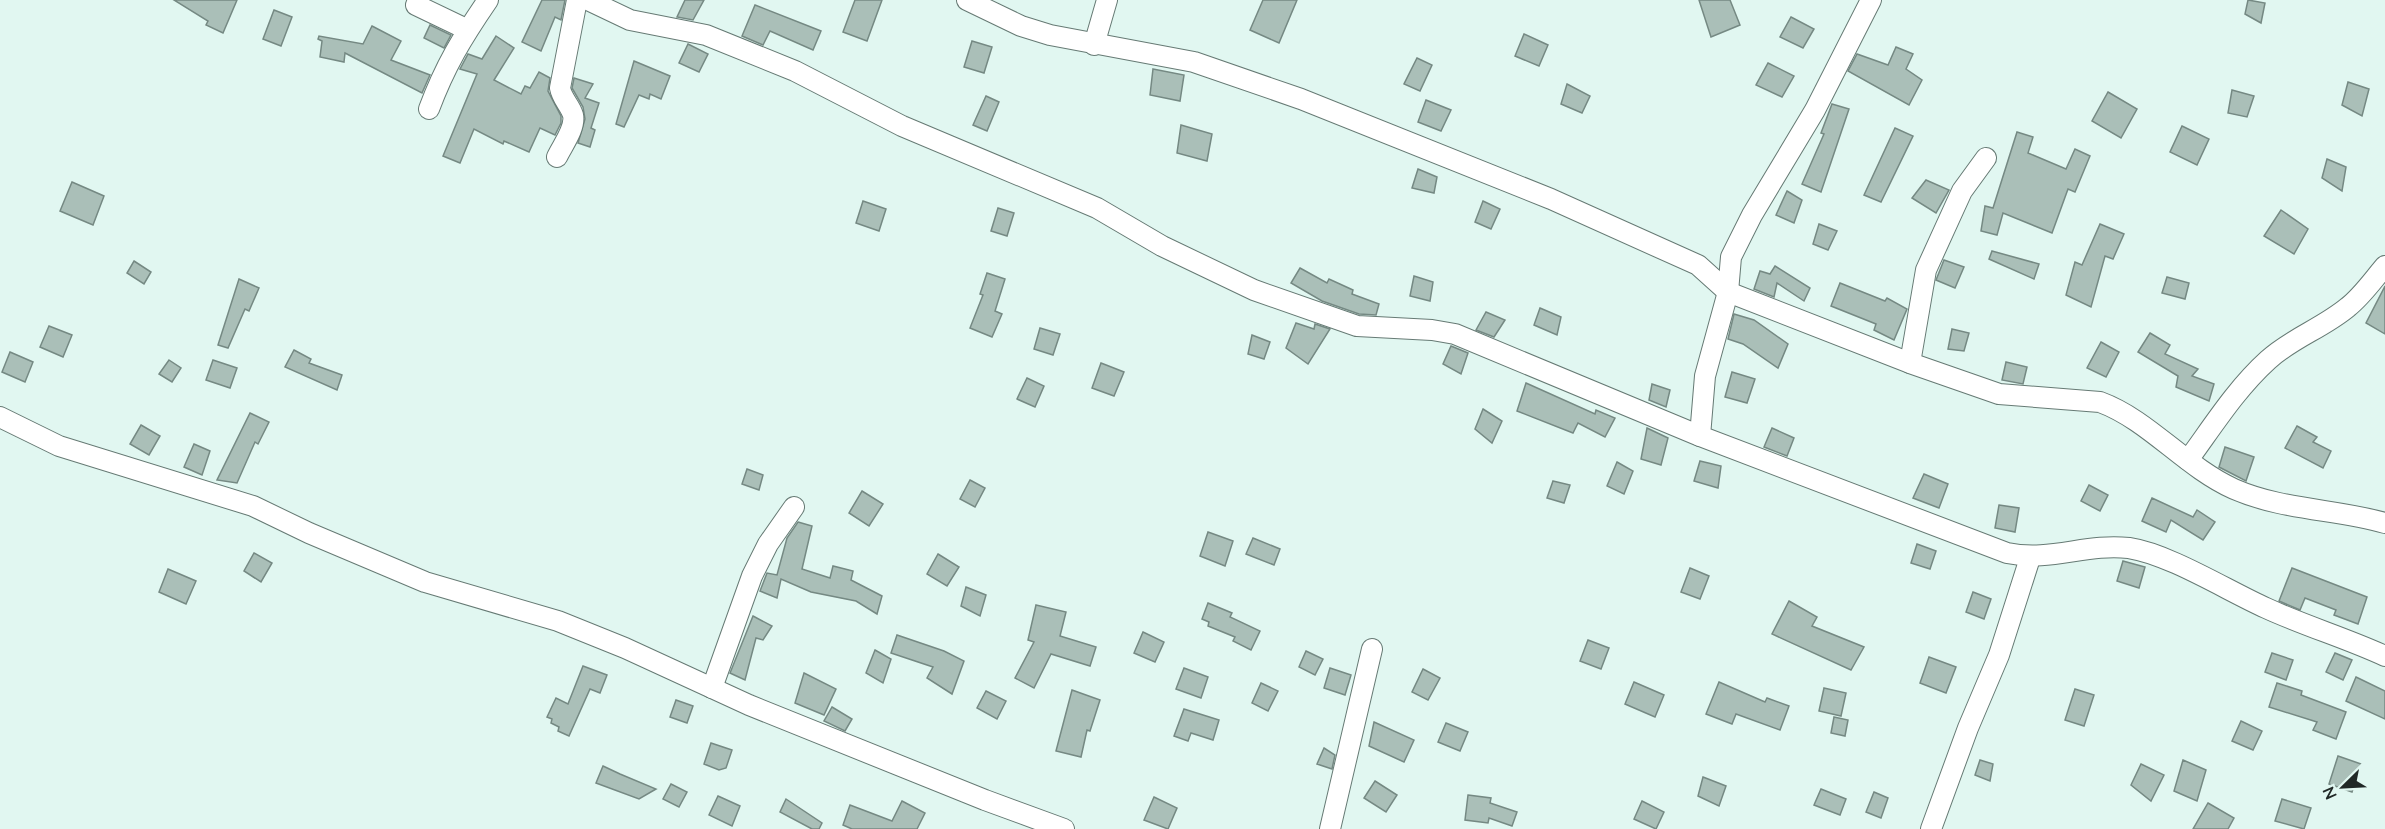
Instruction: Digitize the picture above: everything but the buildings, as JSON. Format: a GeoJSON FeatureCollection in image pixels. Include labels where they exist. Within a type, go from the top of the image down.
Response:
{"type":"FeatureCollection","features":[{"type":"Feature","properties":{"kind":"street"},"geometry":{"type":"LineString","coordinates":[[429,110],[440,79],[466,29],[488,0]]}},
{"type":"Feature","properties":{"kind":"street"},"geometry":{"type":"LineString","coordinates":[[557,158],[573,123],[573,114],[561,96],[560,88],[577,0]]}},
{"type":"Feature","properties":{"kind":"street"},"geometry":{"type":"LineString","coordinates":[[588,0],[630,21],[706,35],[795,71],[902,126],[1097,208],[1162,246],[1254,290],[1357,326],[1432,330],[1455,334],[1700,436],[2007,553],[2030,558],[2094,548],[2130,548],[2176,564],[2290,619],[2326,631],[2385,656]]}},
{"type":"Feature","properties":{"kind":"street"},"geometry":{"type":"LineString","coordinates":[[967,0],[1022,26],[1094,45],[1194,63],[1301,99],[1629,233],[1698,265],[1728,292],[1910,363],[1999,394],[2100,402],[2114,407],[2188,460],[2233,488],[2267,499],[2385,523]]}},
{"type":"Feature","properties":{"kind":"street"},"geometry":{"type":"LineString","coordinates":[[1094,45],[1107,0]]}},
{"type":"Feature","properties":{"kind":"street"},"geometry":{"type":"LineString","coordinates":[[1700,436],[1705,376],[1728,292],[1731,257],[1752,215],[1815,110],[1871,0]]}},
{"type":"Feature","properties":{"kind":"street"},"geometry":{"type":"LineString","coordinates":[[416,5],[466,29]]}},
{"type":"Feature","properties":{"kind":"street"},"geometry":{"type":"LineString","coordinates":[[1910,363],[1926,270],[1962,191],[1986,158]]}},
{"type":"Feature","properties":{"kind":"street"},"geometry":{"type":"LineString","coordinates":[[2188,460],[2245,383],[2268,359],[2298,336],[2326,323],[2350,306],[2385,266]]}},
{"type":"Feature","properties":{"kind":"street"},"geometry":{"type":"LineString","coordinates":[[0,417],[59,446],[253,506],[309,533],[425,582],[558,621],[712,688],[985,800],[1064,829]]}},
{"type":"Feature","properties":{"kind":"street"},"geometry":{"type":"LineString","coordinates":[[712,688],[752,576],[768,544],[794,507]]}},
{"type":"Feature","properties":{"kind":"street"},"geometry":{"type":"LineString","coordinates":[[1931,829],[1968,728],[1999,655],[2030,558]]}},
{"type":"Feature","properties":{"kind":"street"},"geometry":{"type":"LineString","coordinates":[[1330,829],[1372,649]]}}]}
